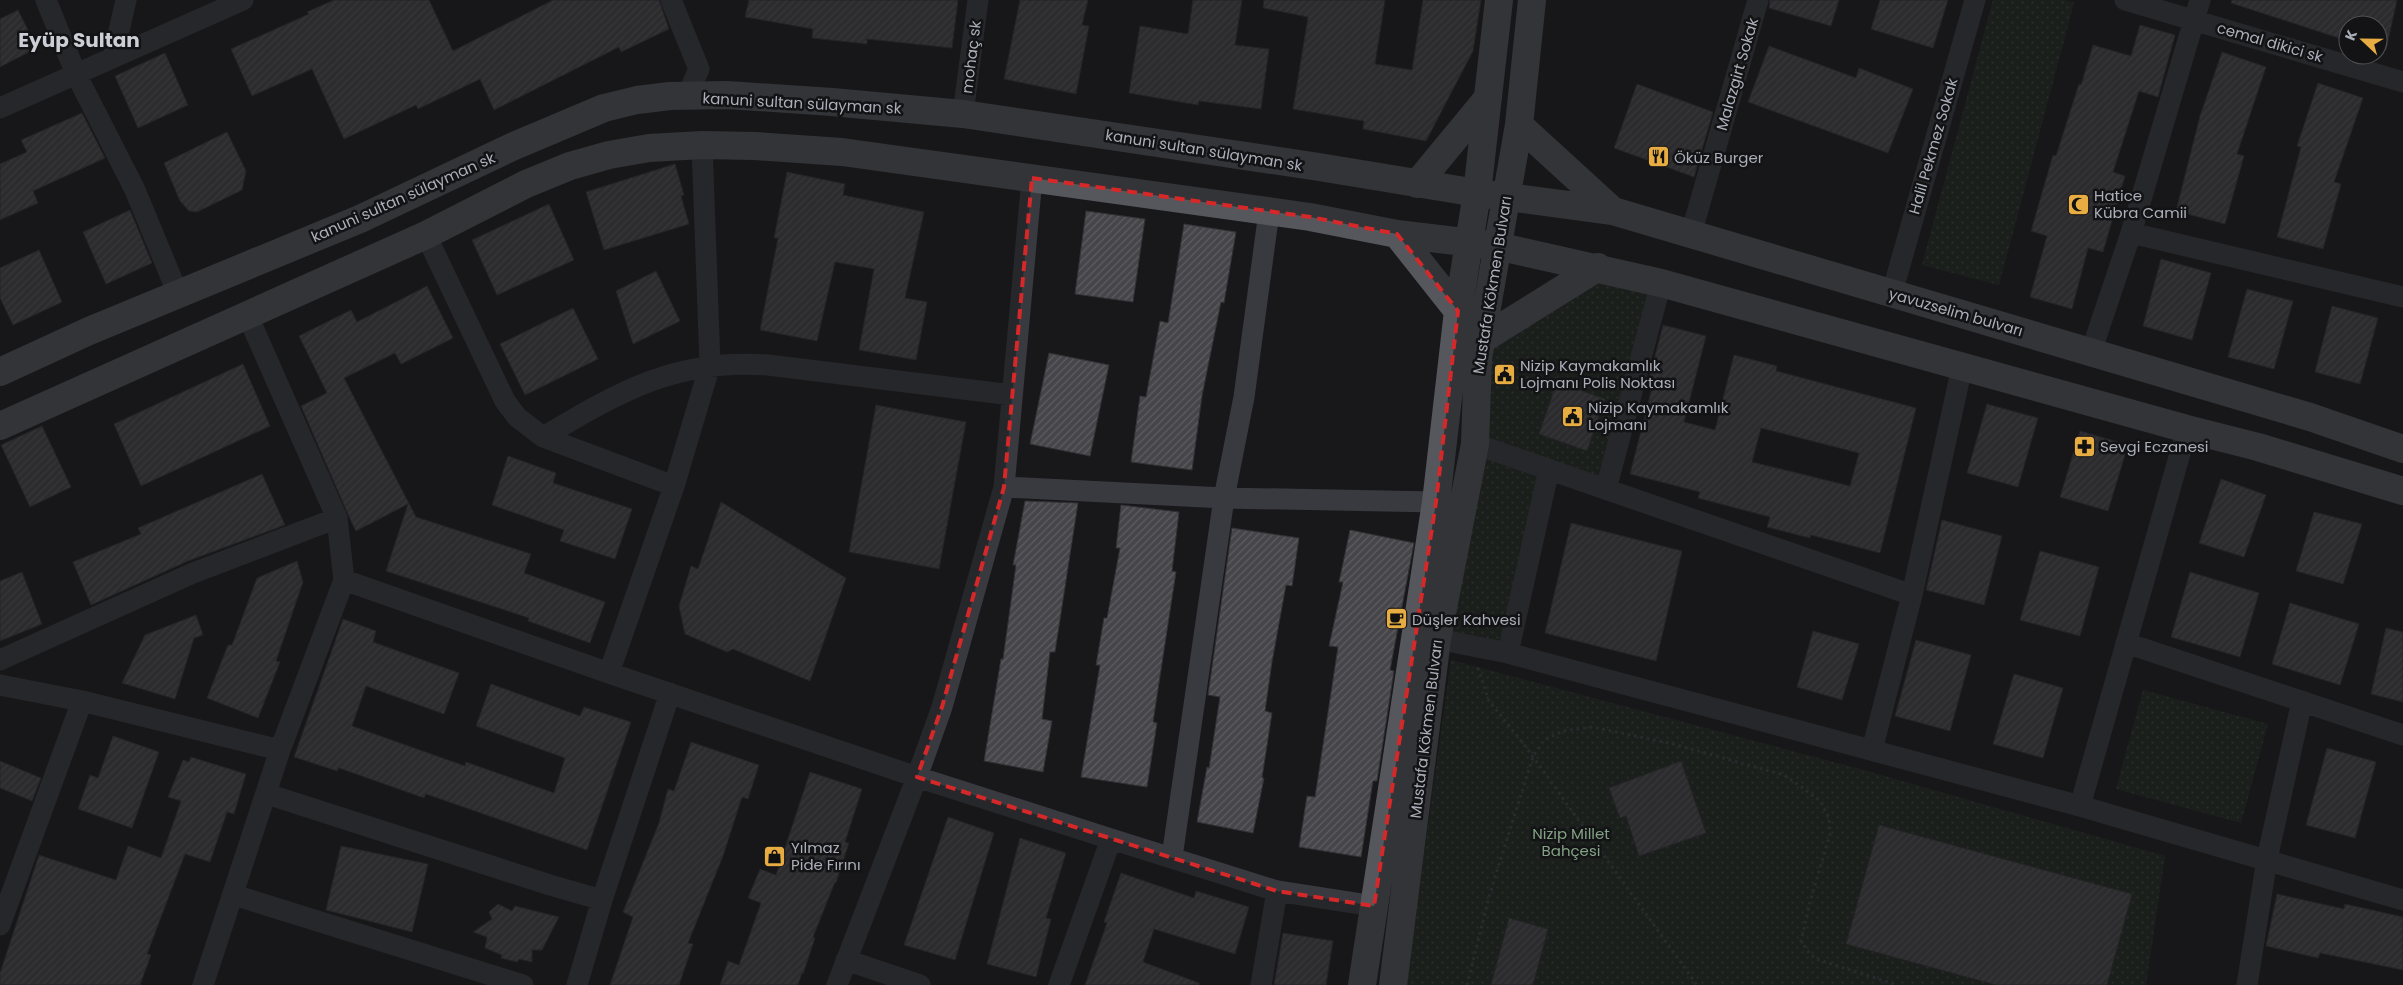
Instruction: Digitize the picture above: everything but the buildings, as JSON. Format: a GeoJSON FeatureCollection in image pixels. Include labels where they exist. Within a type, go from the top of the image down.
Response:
{"type":"FeatureCollection","features":[{"type":"Feature","properties":{"kind":"main road","name":"Mustafa Kökmen Bulvarı"},"geometry":{"type":"LineString","coordinates":[[1362,985],[1436,502],[1458,311],[1477,193],[1499,0]]}},
{"type":"Feature","properties":{"kind":"main road","name":"Mustafa Kökmen Bulvarı"},"geometry":{"type":"LineString","coordinates":[[1393,985],[1437,639],[1476,444],[1478,358],[1519,125],[1532,0]]}},
{"type":"Feature","properties":{"kind":"main road","name":"kanuni sultan sülayman sk"},"geometry":{"type":"LineString","coordinates":[[0,372],[89,331],[360,219],[514,146],[604,108],[638,100],[727,95],[963,114],[1505,197]]}},
{"type":"Feature","properties":{"kind":"main road"},"geometry":{"type":"LineString","coordinates":[[1417,184],[1488,98]]}},
{"type":"Feature","properties":{"kind":"main road"},"geometry":{"type":"LineString","coordinates":[[1519,125],[1613,211]]}},
{"type":"Feature","properties":{"kind":"main road"},"geometry":{"type":"LineString","coordinates":[[0,426],[426,235],[526,184],[570,166],[608,155],[649,148],[702,145],[842,152],[1310,217],[1397,234],[1497,246],[1661,282],[2187,430],[2258,447],[2403,491]]}},
{"type":"Feature","properties":{"kind":"main road","name":"yavuzselim bulvarı"},"geometry":{"type":"LineString","coordinates":[[1505,197],[1613,211],[2310,417],[2403,449]]}},
{"type":"Feature","properties":{"kind":"main road"},"geometry":{"type":"LineString","coordinates":[[1397,234],[1458,311]]}},
{"type":"Feature","properties":{"kind":"main road"},"geometry":{"type":"LineString","coordinates":[[1482,340],[1598,267]]}},
{"type":"Feature","properties":{"kind":"street"},"geometry":{"type":"LineString","coordinates":[[46,0],[76,74],[135,190],[178,294]]}},
{"type":"Feature","properties":{"kind":"street"},"geometry":{"type":"LineString","coordinates":[[113,57],[126,0]]}},
{"type":"Feature","properties":{"kind":"street"},"geometry":{"type":"LineString","coordinates":[[0,108],[243,0]]}},
{"type":"Feature","properties":{"kind":"street"},"geometry":{"type":"LineString","coordinates":[[671,0],[698,69],[688,96]]}},
{"type":"Feature","properties":{"kind":"street","name":"mohaç sk"},"geometry":{"type":"LineString","coordinates":[[963,114],[978,0]]}},
{"type":"Feature","properties":{"kind":"street","name":"Malazgirt Sokak"},"geometry":{"type":"LineString","coordinates":[[1692,234],[1758,0]]}},
{"type":"Feature","properties":{"kind":"street","name":"Halil Pekmez Sokak"},"geometry":{"type":"LineString","coordinates":[[1892,293],[1975,0]]}},
{"type":"Feature","properties":{"kind":"street","name":"cemal dikici sk"},"geometry":{"type":"LineString","coordinates":[[2125,0],[2198,10],[2403,82]]}},
{"type":"Feature","properties":{"kind":"street"},"geometry":{"type":"LineString","coordinates":[[2091,352],[2131,233],[2198,10]]}},
{"type":"Feature","properties":{"kind":"street"},"geometry":{"type":"LineString","coordinates":[[609,673],[674,486],[710,365],[702,145]]}},
{"type":"Feature","properties":{"kind":"street"},"geometry":{"type":"LineString","coordinates":[[837,985],[942,707],[1004,487],[1032,178]]}},
{"type":"Feature","properties":{"kind":"street"},"geometry":{"type":"LineString","coordinates":[[1172,857],[1224,498],[1244,398],[1269,212]]}},
{"type":"Feature","properties":{"kind":"street"},"geometry":{"type":"LineString","coordinates":[[2131,233],[2403,297]]}},
{"type":"Feature","properties":{"kind":"street"},"geometry":{"type":"LineString","coordinates":[[426,235],[505,401],[517,418],[543,437],[674,486]]}},
{"type":"Feature","properties":{"kind":"street"},"geometry":{"type":"LineString","coordinates":[[1606,489],[1661,282]]}},
{"type":"Feature","properties":{"kind":"street"},"geometry":{"type":"LineString","coordinates":[[203,985],[280,750],[344,580],[337,518],[247,314]]}},
{"type":"Feature","properties":{"kind":"street"},"geometry":{"type":"LineString","coordinates":[[543,437],[607,399],[643,383],[677,371],[710,365],[740,363],[768,365],[1012,395]]}},
{"type":"Feature","properties":{"kind":"street"},"geometry":{"type":"LineString","coordinates":[[1872,750],[1912,595],[1962,367]]}},
{"type":"Feature","properties":{"kind":"street"},"geometry":{"type":"LineString","coordinates":[[2080,806],[2187,430]]}},
{"type":"Feature","properties":{"kind":"street"},"geometry":{"type":"LineString","coordinates":[[1476,444],[1912,595]]}},
{"type":"Feature","properties":{"kind":"street"},"geometry":{"type":"LineString","coordinates":[[1508,653],[1549,469]]}},
{"type":"Feature","properties":{"kind":"street"},"geometry":{"type":"LineString","coordinates":[[1004,487],[1224,498],[1436,502]]}},
{"type":"Feature","properties":{"kind":"street"},"geometry":{"type":"LineString","coordinates":[[0,660],[193,573],[337,518]]}},
{"type":"Feature","properties":{"kind":"street"},"geometry":{"type":"LineString","coordinates":[[344,580],[609,673],[917,777],[1111,839],[1277,891],[1374,906]]}},
{"type":"Feature","properties":{"kind":"street"},"geometry":{"type":"LineString","coordinates":[[1437,639],[1508,653],[2080,806],[2403,900]]}},
{"type":"Feature","properties":{"kind":"street"},"geometry":{"type":"LineString","coordinates":[[2126,643],[2403,735]]}},
{"type":"Feature","properties":{"kind":"street"},"geometry":{"type":"LineString","coordinates":[[0,685],[82,701],[280,750]]}},
{"type":"Feature","properties":{"kind":"street"},"geometry":{"type":"LineString","coordinates":[[577,985],[602,900],[670,693]]}},
{"type":"Feature","properties":{"kind":"street"},"geometry":{"type":"LineString","coordinates":[[0,925],[82,701]]}},
{"type":"Feature","properties":{"kind":"street"},"geometry":{"type":"LineString","coordinates":[[2247,985],[2267,859],[2302,701]]}},
{"type":"Feature","properties":{"kind":"street"},"geometry":{"type":"LineString","coordinates":[[267,794],[550,886],[602,900]]}},
{"type":"Feature","properties":{"kind":"street"},"geometry":{"type":"LineString","coordinates":[[1059,985],[1111,839]]}},
{"type":"Feature","properties":{"kind":"street"},"geometry":{"type":"LineString","coordinates":[[1260,985],[1277,891]]}},
{"type":"Feature","properties":{"kind":"street"},"geometry":{"type":"LineString","coordinates":[[234,895],[523,985]]}},
{"type":"Feature","properties":{"kind":"street"},"geometry":{"type":"LineString","coordinates":[[846,960],[920,985]]}},
{"type":"Feature","properties":{"kind":"path"},"geometry":{"type":"LineString","coordinates":[[1470,646],[1489,701],[1534,757],[1697,985]]}},
{"type":"Feature","properties":{"kind":"path"},"geometry":{"type":"LineString","coordinates":[[1467,985],[1490,893],[1534,757],[1544,740],[1563,731],[1593,728],[1673,744],[1784,775],[1822,802],[1829,818],[1830,834],[1810,902],[1802,941],[1809,953],[1816,959],[1897,985]]}},
{"type":"Feature","properties":{"kind":"highlighted area"},"geometry":{"type":"Polygon","coordinates":[[[1032,178],[1310,217],[1397,234],[1458,311],[1436,502],[1374,906],[1277,891],[917,777],[942,707],[1004,487],[1032,178]]]}},
{"type":"Feature","properties":{"kind":"green space"},"geometry":{"type":"Polygon","coordinates":[[[1993,0],[2064,0],[2074,3],[1999,285],[1922,265],[1993,0]]]}},
{"type":"Feature","properties":{"kind":"green space"},"geometry":{"type":"Polygon","coordinates":[[[1598,267],[1661,283],[1606,489],[1549,469],[1508,653],[1437,639],[1478,358],[1598,267]]]}},
{"type":"Feature","properties":{"kind":"green space","name":"Nizip Millet Bahçesi"},"geometry":{"type":"Polygon","coordinates":[[[1451,660],[1867,771],[2165,856],[2146,985],[1406,985],[1451,660]]]}},
{"type":"Feature","properties":{"kind":"green space"},"geometry":{"type":"Polygon","coordinates":[[[2143,690],[2268,724],[2241,823],[2116,789],[2143,690]]]}},
{"type":"Feature","properties":{"kind":"place","name":"Öküz Burger"},"geometry":{"type":"Point","coordinates":[1658,157]}},
{"type":"Feature","properties":{"kind":"place","name":"Hatice Kübra Camii"},"geometry":{"type":"Point","coordinates":[2078,204]}},
{"type":"Feature","properties":{"kind":"place","name":"Nizip Kaymakamlık Lojmanı Polis Noktası"},"geometry":{"type":"Point","coordinates":[1504,374]}},
{"type":"Feature","properties":{"kind":"place","name":"Nizip Kaymakamlık Lojmanı"},"geometry":{"type":"Point","coordinates":[1572,416]}},
{"type":"Feature","properties":{"kind":"place","name":"Sevgi Eczanesi"},"geometry":{"type":"Point","coordinates":[2084,446]}},
{"type":"Feature","properties":{"kind":"place","name":"Düşler Kahvesi"},"geometry":{"type":"Point","coordinates":[1396,619]}},
{"type":"Feature","properties":{"kind":"place","name":"Yılmaz Pide Fırını"},"geometry":{"type":"Point","coordinates":[775,856]}},
{"type":"Feature","properties":{"kind":"district","name":"Eyüp Sultan"},"geometry":{"type":"Point","coordinates":[79,40]}}]}
